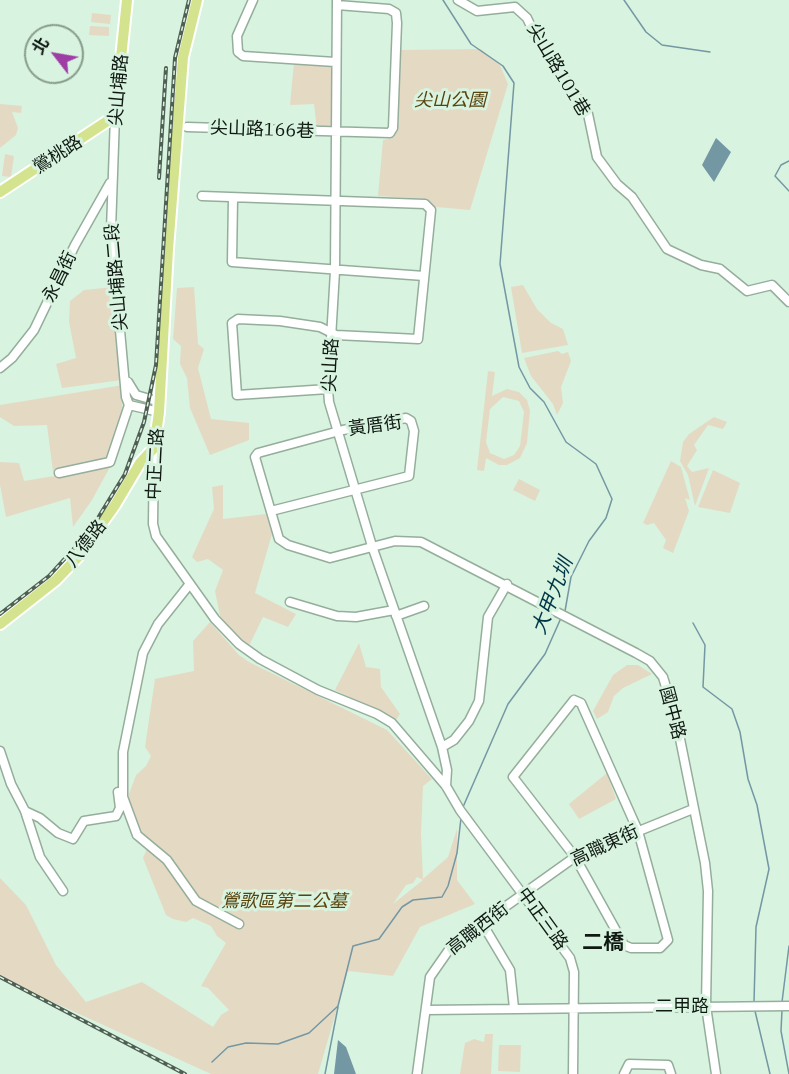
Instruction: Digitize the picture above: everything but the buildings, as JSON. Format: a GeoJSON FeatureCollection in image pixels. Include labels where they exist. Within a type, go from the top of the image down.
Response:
{"type":"FeatureCollection","features":[{"type":"Feature","properties":{"kind":"main road","name":"尖山埔路"},"geometry":{"type":"LineString","coordinates":[[115,116],[127,0]]}},
{"type":"Feature","properties":{"kind":"main road","name":"中正二路"},"geometry":{"type":"LineString","coordinates":[[154,448],[160,407],[168,249],[183,57],[196,0]]}},
{"type":"Feature","properties":{"kind":"main road","name":"鶯桃路"},"geometry":{"type":"LineString","coordinates":[[0,192],[115,116]]}},
{"type":"Feature","properties":{"kind":"main road","name":"八德路"},"geometry":{"type":"LineString","coordinates":[[0,624],[56,580],[78,557],[115,505],[140,463],[154,448]]}},
{"type":"Feature","properties":{"kind":"street"},"geometry":{"type":"LineString","coordinates":[[253,0],[237,36],[236,47],[243,56],[335,62]]}},
{"type":"Feature","properties":{"kind":"street","name":"尖山路101巷"},"geometry":{"type":"LineString","coordinates":[[458,0],[477,11],[515,7],[527,18],[534,33],[588,114],[597,157],[617,184],[632,197],[660,242],[667,249],[701,265],[720,269],[747,291],[772,285],[789,302]]}},
{"type":"Feature","properties":{"kind":"street","name":"尖山路"},"geometry":{"type":"LineString","coordinates":[[337,3],[335,271],[328,389],[336,432],[372,546],[442,747],[447,770],[446,786]]}},
{"type":"Feature","properties":{"kind":"street","name":"尖山路166巷"},"geometry":{"type":"LineString","coordinates":[[187,127],[390,133],[393,128],[398,23],[396,13],[388,9],[337,3]]}},
{"type":"Feature","properties":{"kind":"street","name":"尖山埔路"},"geometry":{"type":"LineString","coordinates":[[111,180],[115,116]]}},
{"type":"Feature","properties":{"kind":"street","name":"永昌街"},"geometry":{"type":"LineString","coordinates":[[0,368],[12,358],[34,330],[75,245],[111,180]]}},
{"type":"Feature","properties":{"kind":"street","name":"尖山埔路二段"},"geometry":{"type":"LineString","coordinates":[[111,180],[111,230],[125,373]]}},
{"type":"Feature","properties":{"kind":"street"},"geometry":{"type":"LineString","coordinates":[[202,196],[425,204],[431,210],[418,339],[389,340],[336,335],[320,327],[280,321],[238,319],[232,323],[237,395],[328,389]]}},
{"type":"Feature","properties":{"kind":"street"},"geometry":{"type":"LineString","coordinates":[[233,198],[232,262],[424,276]]}},
{"type":"Feature","properties":{"kind":"street"},"geometry":{"type":"LineString","coordinates":[[125,373],[130,389],[136,395],[160,407]]}},
{"type":"Feature","properties":{"kind":"street"},"geometry":{"type":"LineString","coordinates":[[59,472],[110,462],[129,405],[126,397],[125,373]]}},
{"type":"Feature","properties":{"kind":"street"},"geometry":{"type":"LineString","coordinates":[[129,405],[160,407]]}},
{"type":"Feature","properties":{"kind":"street","name":"黃厝街"},"geometry":{"type":"LineString","coordinates":[[336,432],[406,418],[413,426],[410,476],[355,490]]}},
{"type":"Feature","properties":{"kind":"street","name":"國中路"},"geometry":{"type":"LineString","coordinates":[[336,432],[262,450],[255,457],[279,539],[288,545],[330,558],[395,541],[421,542],[507,584],[650,661],[663,677],[677,724],[701,843],[708,891],[706,1006],[716,1074]]}},
{"type":"Feature","properties":{"kind":"street","name":"中正二路"},"geometry":{"type":"LineString","coordinates":[[154,448],[153,524],[161,547],[214,620],[246,651],[300,681],[392,723],[446,786]]}},
{"type":"Feature","properties":{"kind":"street"},"geometry":{"type":"LineString","coordinates":[[271,511],[355,490]]}},
{"type":"Feature","properties":{"kind":"street"},"geometry":{"type":"LineString","coordinates":[[442,747],[454,740],[469,721],[479,701],[488,617],[507,584]]}},
{"type":"Feature","properties":{"kind":"street"},"geometry":{"type":"LineString","coordinates":[[189,585],[158,624],[143,653],[130,711],[122,782],[125,805],[137,835],[167,860],[196,901],[239,924]]}},
{"type":"Feature","properties":{"kind":"street"},"geometry":{"type":"LineString","coordinates":[[290,602],[337,616],[356,617],[395,613],[424,606]]}},
{"type":"Feature","properties":{"kind":"street"},"geometry":{"type":"LineString","coordinates":[[574,700],[582,703],[638,831],[667,944],[660,948],[631,948],[624,945],[575,857],[513,777],[574,700]]}},
{"type":"Feature","properties":{"kind":"street"},"geometry":{"type":"LineString","coordinates":[[0,751],[11,784],[25,811],[39,857],[63,891]]}},
{"type":"Feature","properties":{"kind":"street"},"geometry":{"type":"LineString","coordinates":[[25,811],[40,818],[58,833],[73,838],[84,820],[116,816],[120,808],[117,788],[122,782]]}},
{"type":"Feature","properties":{"kind":"street","name":"中正三路"},"geometry":{"type":"LineString","coordinates":[[446,786],[462,813],[570,958],[574,972],[573,1074]]}},
{"type":"Feature","properties":{"kind":"street","name":"高職東街"},"geometry":{"type":"LineString","coordinates":[[524,894],[575,857],[693,809]]}},
{"type":"Feature","properties":{"kind":"street","name":"高職西街"},"geometry":{"type":"LineString","coordinates":[[417,1074],[430,977],[440,960],[453,944],[524,894]]}},
{"type":"Feature","properties":{"kind":"street"},"geometry":{"type":"LineString","coordinates":[[483,923],[510,970],[514,1008]]}},
{"type":"Feature","properties":{"kind":"street","name":"二甲路"},"geometry":{"type":"LineString","coordinates":[[426,1010],[789,1006]]}},
{"type":"Feature","properties":{"kind":"street"},"geometry":{"type":"LineString","coordinates":[[624,1074],[629,1064],[668,1065],[671,1074]]}},
{"type":"Feature","properties":{"kind":"green space"},"geometry":{"type":"Polygon","coordinates":[[[92,13],[111,15],[110,24],[91,22],[92,13]]]}},
{"type":"Feature","properties":{"kind":"green space"},"geometry":{"type":"Polygon","coordinates":[[[90,26],[109,27],[109,36],[89,35],[90,26]]]}},
{"type":"Feature","properties":{"kind":"green space","name":"尖山公園"},"geometry":{"type":"Polygon","coordinates":[[[481,49],[500,65],[508,84],[470,210],[436,207],[427,199],[378,196],[383,140],[393,138],[398,131],[400,50],[481,49]]]}},
{"type":"Feature","properties":{"kind":"green space"},"geometry":{"type":"Polygon","coordinates":[[[294,62],[333,63],[334,130],[317,130],[314,104],[290,105],[294,62]]]}},
{"type":"Feature","properties":{"kind":"green space"},"geometry":{"type":"Polygon","coordinates":[[[0,104],[22,106],[21,113],[12,112],[18,128],[16,135],[0,148],[0,104]]]}},
{"type":"Feature","properties":{"kind":"green space"},"geometry":{"type":"Polygon","coordinates":[[[5,154],[14,156],[11,177],[2,176],[5,154]]]}},
{"type":"Feature","properties":{"kind":"green space"},"geometry":{"type":"Polygon","coordinates":[[[523,285],[537,309],[551,323],[563,329],[568,345],[522,353],[511,287],[523,285]]]}},
{"type":"Feature","properties":{"kind":"green space"},"geometry":{"type":"Polygon","coordinates":[[[114,287],[122,380],[62,388],[56,364],[76,358],[69,322],[70,301],[84,290],[114,287]]]}},
{"type":"Feature","properties":{"kind":"green space"},"geometry":{"type":"Polygon","coordinates":[[[194,287],[198,344],[204,349],[198,368],[211,419],[249,423],[249,440],[210,455],[190,408],[187,378],[180,364],[181,346],[173,339],[177,288],[194,287]]]}},
{"type":"Feature","properties":{"kind":"green space"},"geometry":{"type":"Polygon","coordinates":[[[558,351],[562,354],[568,352],[571,361],[561,387],[563,403],[557,415],[553,404],[531,376],[524,358],[558,351]]]}},
{"type":"Feature","properties":{"kind":"green space"},"geometry":{"type":"Polygon","coordinates":[[[488,371],[495,372],[492,396],[507,389],[519,392],[527,400],[530,411],[527,443],[520,458],[507,465],[499,465],[486,458],[484,471],[477,470],[488,371]],[[503,397],[490,409],[486,442],[490,453],[504,459],[514,455],[520,446],[524,412],[519,401],[503,397]]]}},
{"type":"Feature","properties":{"kind":"green space"},"geometry":{"type":"Polygon","coordinates":[[[123,385],[122,412],[105,462],[53,472],[47,425],[14,426],[0,417],[0,405],[123,385]]]}},
{"type":"Feature","properties":{"kind":"green space"},"geometry":{"type":"Polygon","coordinates":[[[714,417],[727,422],[723,429],[708,425],[694,445],[697,450],[687,466],[692,472],[709,468],[695,506],[688,475],[680,461],[683,442],[689,434],[714,417]]]}},
{"type":"Feature","properties":{"kind":"green space"},"geometry":{"type":"Polygon","coordinates":[[[671,461],[681,467],[690,500],[685,498],[689,511],[673,553],[663,548],[666,540],[654,523],[647,525],[643,523],[671,461]]]}},
{"type":"Feature","properties":{"kind":"green space"},"geometry":{"type":"Polygon","coordinates":[[[0,462],[19,463],[24,481],[110,467],[92,500],[73,527],[70,498],[6,517],[0,485],[0,462]]]}},
{"type":"Feature","properties":{"kind":"green space"},"geometry":{"type":"Polygon","coordinates":[[[713,470],[740,483],[730,513],[698,507],[713,470]]]}},
{"type":"Feature","properties":{"kind":"green space"},"geometry":{"type":"Polygon","coordinates":[[[519,479],[540,490],[535,501],[513,490],[519,479]]]}},
{"type":"Feature","properties":{"kind":"green space"},"geometry":{"type":"Polygon","coordinates":[[[223,485],[223,519],[266,514],[272,534],[255,593],[296,614],[288,627],[263,617],[249,646],[235,637],[220,616],[215,591],[223,570],[208,559],[197,562],[192,557],[214,509],[212,487],[223,485]]]}},
{"type":"Feature","properties":{"kind":"green space","name":"鶯歌區第二公墓"},"geometry":{"type":"Polygon","coordinates":[[[210,622],[239,655],[249,662],[387,730],[432,779],[423,786],[421,834],[423,879],[448,857],[457,829],[457,880],[475,904],[420,927],[393,976],[348,971],[318,1074],[211,1074],[0,978],[0,878],[26,905],[56,965],[86,1002],[142,982],[213,1027],[221,1015],[229,1010],[208,988],[201,986],[226,943],[217,936],[211,926],[193,918],[186,922],[166,915],[143,858],[149,844],[143,839],[126,802],[136,775],[146,766],[151,756],[145,747],[155,679],[194,671],[193,641],[210,622]],[[417,877],[413,883],[406,885],[393,904],[423,880],[417,877]]]}},
{"type":"Feature","properties":{"kind":"green space"},"geometry":{"type":"Polygon","coordinates":[[[359,643],[366,667],[380,669],[381,687],[400,714],[396,720],[335,690],[359,643]]]}},
{"type":"Feature","properties":{"kind":"green space"},"geometry":{"type":"Polygon","coordinates":[[[627,665],[638,665],[652,674],[623,688],[614,696],[608,712],[597,719],[593,711],[613,675],[627,665]]]}},
{"type":"Feature","properties":{"kind":"green space"},"geometry":{"type":"Polygon","coordinates":[[[607,773],[616,799],[579,819],[569,804],[607,773]]]}},
{"type":"Feature","properties":{"kind":"green space"},"geometry":{"type":"Polygon","coordinates":[[[485,1034],[493,1034],[491,1074],[460,1074],[465,1043],[474,1039],[484,1042],[485,1034]]]}},
{"type":"Feature","properties":{"kind":"green space"},"geometry":{"type":"Polygon","coordinates":[[[499,1045],[521,1045],[520,1072],[498,1071],[499,1045]]]}},
{"type":"Feature","properties":{"kind":"water"},"geometry":{"type":"Polygon","coordinates":[[[716,138],[731,152],[714,182],[702,165],[716,138]]]}},
{"type":"Feature","properties":{"kind":"water"},"geometry":{"type":"Polygon","coordinates":[[[338,1040],[346,1047],[356,1074],[334,1074],[338,1040]]]}},
{"type":"Feature","properties":{"kind":"waterway","name":"大甲九圳"},"geometry":{"type":"LineString","coordinates":[[443,0],[471,44],[503,66],[514,83],[500,264],[519,367],[530,388],[544,402],[566,442],[596,464],[612,499],[606,518],[589,541],[571,577],[565,611]]}},
{"type":"Feature","properties":{"kind":"waterway"},"geometry":{"type":"LineString","coordinates":[[624,0],[646,32],[662,45],[710,52]]}},
{"type":"Feature","properties":{"kind":"waterway","name":"大甲九圳"},"geometry":{"type":"LineString","coordinates":[[789,161],[781,165],[775,176],[789,191]]}},
{"type":"Feature","properties":{"kind":"waterway","name":"大甲九圳"},"geometry":{"type":"LineString","coordinates":[[463,807],[508,704],[545,654],[561,618]]}},
{"type":"Feature","properties":{"kind":"waterway"},"geometry":{"type":"LineString","coordinates":[[693,623],[705,645],[703,687],[732,709],[740,732],[748,779],[757,805],[769,869],[756,927],[754,1002]]}},
{"type":"Feature","properties":{"kind":"waterway","name":"大甲九圳"},"geometry":{"type":"LineString","coordinates":[[212,1062],[228,1047],[246,1043],[278,1044],[309,1033],[338,1006],[353,946],[379,939],[402,907],[413,900],[442,897],[448,886],[457,853],[461,818]]}},
{"type":"Feature","properties":{"kind":"waterway","name":"大甲九圳"},"geometry":{"type":"LineString","coordinates":[[782,1002],[789,946]]}},
{"type":"Feature","properties":{"kind":"waterway","name":"大甲九圳"},"geometry":{"type":"LineString","coordinates":[[325,1074],[338,1007]]}},
{"type":"Feature","properties":{"kind":"waterway","name":"大甲九圳"},"geometry":{"type":"LineString","coordinates":[[782,1010],[781,1031],[789,1074]]}},
{"type":"Feature","properties":{"kind":"waterway"},"geometry":{"type":"LineString","coordinates":[[755,1011],[770,1074]]}},
{"type":"Feature","properties":{"kind":"railway"},"geometry":{"type":"LineString","coordinates":[[0,614],[49,576],[90,531],[125,474],[144,422],[156,365],[175,58],[189,0]]}},
{"type":"Feature","properties":{"kind":"railway"},"geometry":{"type":"LineString","coordinates":[[159,178],[166,68]]}},
{"type":"Feature","properties":{"kind":"railway"},"geometry":{"type":"LineString","coordinates":[[0,977],[185,1074]]}},
{"type":"Feature","properties":{"kind":"district","name":"二橋"},"geometry":{"type":"Point","coordinates":[603,943]}}]}
